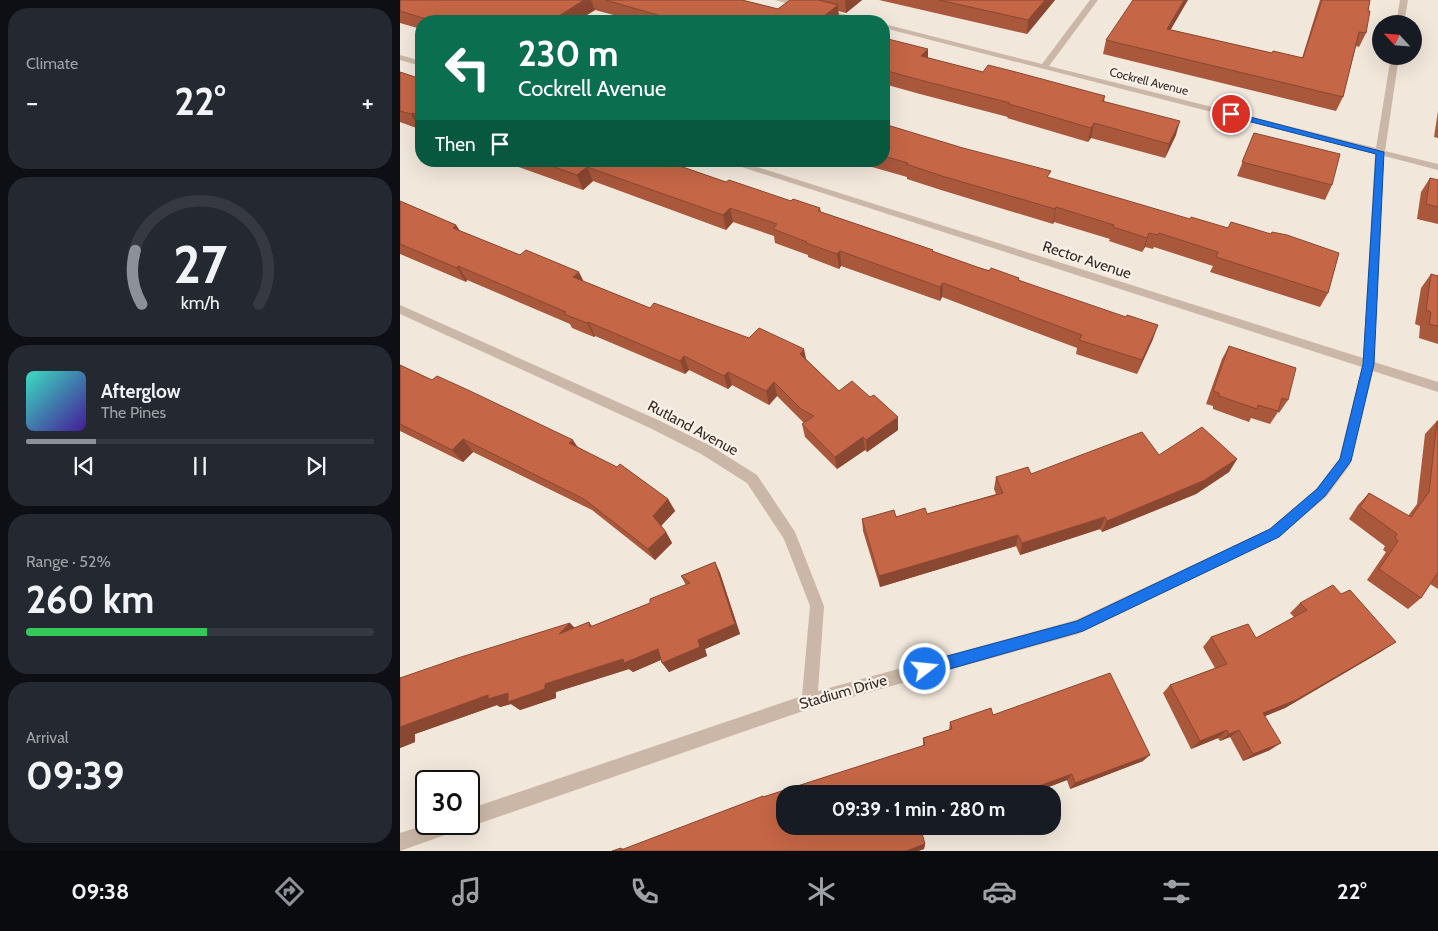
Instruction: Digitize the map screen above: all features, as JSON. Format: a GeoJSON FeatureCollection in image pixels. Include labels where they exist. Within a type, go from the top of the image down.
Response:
{"type":"FeatureCollection","features":[{"type":"Feature","properties":{"kind":"street"},"geometry":{"type":"LineString","coordinates":[[779,0],[839,15]]}},
{"type":"Feature","properties":{"kind":"street"},"geometry":{"type":"LineString","coordinates":[[1044,67],[1094,0]]}},
{"type":"Feature","properties":{"kind":"street"},"geometry":{"type":"LineString","coordinates":[[1402,15],[1404,0]]}},
{"type":"Feature","properties":{"kind":"street","name":"Cockrell Avenue"},"geometry":{"type":"LineString","coordinates":[[890,28],[1438,166]]}},
{"type":"Feature","properties":{"kind":"street"},"geometry":{"type":"LineString","coordinates":[[400,57],[415,62]]}},
{"type":"Feature","properties":{"kind":"street","name":"Stadium Drive"},"geometry":{"type":"LineString","coordinates":[[480,814],[809,701],[1078,627],[1274,533],[1321,493],[1345,461],[1368,364],[1380,152],[1394,65]]}},
{"type":"Feature","properties":{"kind":"street","name":"Rector Avenue"},"geometry":{"type":"LineString","coordinates":[[747,167],[1438,387]]}},
{"type":"Feature","properties":{"kind":"street","name":"Rutland Avenue"},"geometry":{"type":"LineString","coordinates":[[400,309],[654,424],[706,450],[752,479],[790,536],[817,606],[809,701]]}},
{"type":"Feature","properties":{"kind":"street"},"geometry":{"type":"LineString","coordinates":[[400,842],[421,835]]}},
{"type":"Feature","properties":{"kind":"building"},"geometry":{"type":"Polygon","coordinates":[[[400,0],[584,0],[560,15],[415,16],[400,11],[400,0]]]}},
{"type":"Feature","properties":{"kind":"building"},"geometry":{"type":"Polygon","coordinates":[[[605,0],[742,0],[778,9],[790,0],[818,0],[838,5],[825,15],[658,15],[605,0]]]}},
{"type":"Feature","properties":{"kind":"building"},"geometry":{"type":"Polygon","coordinates":[[[939,0],[1045,0],[1028,20],[939,0]]]}},
{"type":"Feature","properties":{"kind":"building"},"geometry":{"type":"Polygon","coordinates":[[[1133,0],[1184,0],[1167,29],[1272,53],[1273,51],[1303,58],[1322,0],[1370,0],[1368,11],[1370,11],[1366,33],[1359,32],[1343,97],[1106,40],[1133,0]]]}},
{"type":"Feature","properties":{"kind":"building"},"geometry":{"type":"Polygon","coordinates":[[[890,40],[928,49],[921,56],[983,72],[988,65],[1012,71],[1105,96],[1102,101],[1180,121],[1169,144],[1094,123],[1091,128],[1010,103],[890,72],[890,40]]]}},
{"type":"Feature","properties":{"kind":"building"},"geometry":{"type":"Polygon","coordinates":[[[400,72],[415,77],[415,114],[400,111],[400,72]]]}},
{"type":"Feature","properties":{"kind":"building"},"geometry":{"type":"Polygon","coordinates":[[[890,126],[963,148],[1051,171],[1047,177],[1190,219],[1191,217],[1228,228],[1231,222],[1271,234],[1272,232],[1287,235],[1339,253],[1328,293],[1216,257],[1218,252],[1159,233],[1158,235],[1149,233],[1147,238],[1113,227],[1114,225],[942,176],[906,164],[908,163],[890,158],[890,126]]]}},
{"type":"Feature","properties":{"kind":"building"},"geometry":{"type":"Polygon","coordinates":[[[1254,133],[1340,154],[1332,185],[1242,162],[1254,133]]]}},
{"type":"Feature","properties":{"kind":"building"},"geometry":{"type":"Polygon","coordinates":[[[554,167],[587,167],[577,175],[554,167]]]}},
{"type":"Feature","properties":{"kind":"building"},"geometry":{"type":"Polygon","coordinates":[[[587,167],[683,167],[791,201],[793,199],[820,208],[818,211],[977,267],[989,271],[991,268],[1019,278],[1018,280],[1126,317],[1127,315],[1158,325],[1142,360],[1079,340],[1082,335],[943,283],[940,287],[840,251],[837,254],[806,243],[773,229],[777,224],[730,208],[723,215],[587,167]]]}},
{"type":"Feature","properties":{"kind":"building"},"geometry":{"type":"Polygon","coordinates":[[[1430,178],[1438,180],[1438,207],[1426,204],[1430,178]]]}},
{"type":"Feature","properties":{"kind":"building"},"geometry":{"type":"Polygon","coordinates":[[[400,201],[456,225],[453,228],[520,255],[526,250],[579,272],[573,277],[650,308],[654,303],[749,338],[759,328],[804,349],[800,354],[839,391],[852,381],[870,397],[874,395],[898,417],[866,440],[863,437],[835,457],[802,424],[814,416],[801,409],[774,382],[766,391],[728,372],[724,376],[684,356],[680,361],[588,322],[564,314],[566,312],[458,266],[457,268],[400,244],[400,201]]]}},
{"type":"Feature","properties":{"kind":"building"},"geometry":{"type":"Polygon","coordinates":[[[1431,274],[1438,276],[1438,326],[1429,324],[1431,312],[1426,310],[1431,274]]]}},
{"type":"Feature","properties":{"kind":"building"},"geometry":{"type":"Polygon","coordinates":[[[1229,346],[1296,368],[1288,400],[1282,398],[1278,411],[1258,405],[1257,409],[1219,396],[1219,393],[1213,391],[1229,346]]]}},
{"type":"Feature","properties":{"kind":"building"},"geometry":{"type":"Polygon","coordinates":[[[400,365],[432,380],[437,376],[573,440],[569,443],[617,467],[620,464],[668,499],[653,516],[666,532],[648,549],[584,499],[463,439],[452,450],[400,424],[400,365]]]}},
{"type":"Feature","properties":{"kind":"building"},"geometry":{"type":"Polygon","coordinates":[[[1437,421],[1438,572],[1421,598],[1379,569],[1398,541],[1395,538],[1397,534],[1360,507],[1369,493],[1411,517],[1429,492],[1437,421]]]}},
{"type":"Feature","properties":{"kind":"building"},"geometry":{"type":"Polygon","coordinates":[[[1202,427],[1237,459],[1203,481],[1107,521],[1105,517],[1022,543],[1018,535],[879,576],[862,519],[894,510],[896,517],[925,508],[927,514],[1003,493],[996,477],[1028,467],[1031,474],[1142,432],[1159,455],[1202,427]]]}},
{"type":"Feature","properties":{"kind":"building"},"geometry":{"type":"Polygon","coordinates":[[[715,562],[735,624],[698,640],[700,647],[662,663],[658,649],[624,663],[623,659],[545,684],[545,689],[508,702],[508,693],[488,699],[488,695],[400,727],[400,678],[570,623],[559,634],[589,622],[590,627],[650,603],[650,599],[690,583],[681,576],[715,562]]]}},
{"type":"Feature","properties":{"kind":"building"},"geometry":{"type":"Polygon","coordinates":[[[1333,585],[1341,594],[1350,590],[1396,642],[1296,700],[1263,713],[1281,743],[1253,754],[1239,730],[1229,734],[1227,730],[1200,741],[1170,685],[1227,664],[1211,637],[1248,624],[1256,638],[1307,610],[1300,603],[1333,585]]]}},
{"type":"Feature","properties":{"kind":"building"},"geometry":{"type":"Polygon","coordinates":[[[1110,673],[1150,755],[1075,783],[1072,774],[1042,785],[800,785],[925,745],[923,738],[952,729],[950,722],[991,708],[993,715],[1110,673]]]}},
{"type":"Feature","properties":{"kind":"building"},"geometry":{"type":"Polygon","coordinates":[[[776,793],[776,835],[922,835],[925,844],[906,851],[612,851],[621,848],[621,850],[776,793]]]}},
{"type":"Feature","properties":{"kind":"route"},"geometry":{"type":"LineString","coordinates":[[925,669],[1078,627],[1222,559],[1274,533],[1321,493],[1345,461],[1368,364],[1380,152],[1231,114]]}}]}
